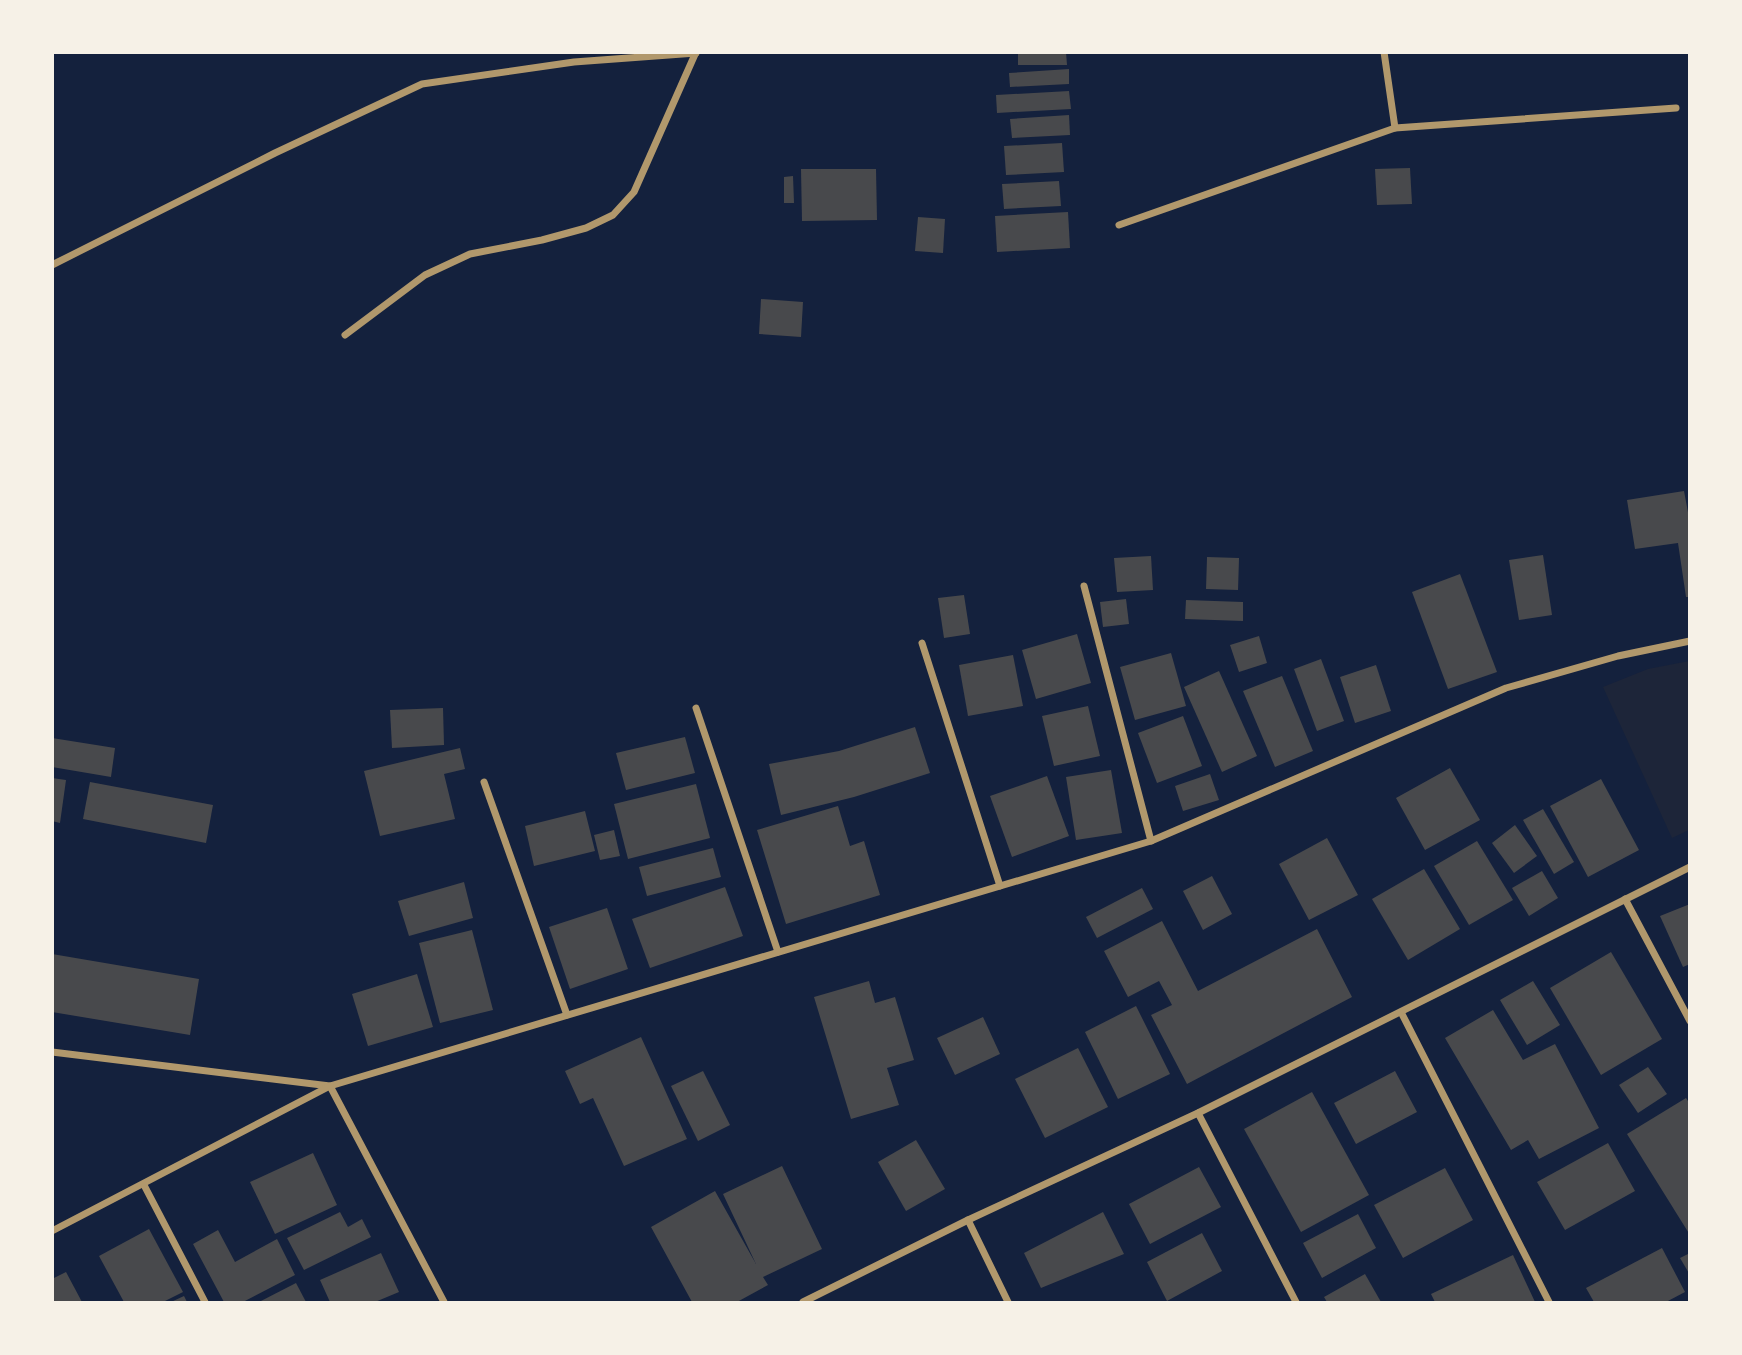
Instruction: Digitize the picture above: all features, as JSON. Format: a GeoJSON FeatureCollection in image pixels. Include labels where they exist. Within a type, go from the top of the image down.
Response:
{"type":"FeatureCollection","features":[{"type":"Feature","properties":{"kind":"street"},"geometry":{"type":"LineString","coordinates":[[1384,52],[1395,128]]}},
{"type":"Feature","properties":{"kind":"street"},"geometry":{"type":"LineString","coordinates":[[52,265],[275,153],[422,84],[574,62],[696,53],[634,192],[613,215],[586,228],[470,254],[425,275],[345,335]]}},
{"type":"Feature","properties":{"kind":"street"},"geometry":{"type":"LineString","coordinates":[[1119,226],[1395,128],[1676,108]]}},
{"type":"Feature","properties":{"kind":"street"},"geometry":{"type":"LineString","coordinates":[[1084,586],[1151,841]]}},
{"type":"Feature","properties":{"kind":"street"},"geometry":{"type":"LineString","coordinates":[[52,1231],[330,1086],[1151,841],[1506,688],[1618,656],[1689,640]]}},
{"type":"Feature","properties":{"kind":"street"},"geometry":{"type":"LineString","coordinates":[[922,643],[1000,886]]}},
{"type":"Feature","properties":{"kind":"street"},"geometry":{"type":"LineString","coordinates":[[696,708],[778,953]]}},
{"type":"Feature","properties":{"kind":"street"},"geometry":{"type":"LineString","coordinates":[[484,782],[567,1015]]}},
{"type":"Feature","properties":{"kind":"street"},"geometry":{"type":"LineString","coordinates":[[803,1303],[968,1220],[1198,1113],[1689,867]]}},
{"type":"Feature","properties":{"kind":"street"},"geometry":{"type":"LineString","coordinates":[[1625,899],[1689,1021]]}},
{"type":"Feature","properties":{"kind":"street"},"geometry":{"type":"LineString","coordinates":[[1401,1012],[1549,1303]]}},
{"type":"Feature","properties":{"kind":"street"},"geometry":{"type":"LineString","coordinates":[[52,1052],[330,1086]]}},
{"type":"Feature","properties":{"kind":"street"},"geometry":{"type":"LineString","coordinates":[[330,1086],[444,1303]]}},
{"type":"Feature","properties":{"kind":"street"},"geometry":{"type":"LineString","coordinates":[[1198,1113],[1296,1303]]}},
{"type":"Feature","properties":{"kind":"street"},"geometry":{"type":"LineString","coordinates":[[144,1185],[205,1303]]}},
{"type":"Feature","properties":{"kind":"street"},"geometry":{"type":"LineString","coordinates":[[968,1220],[1008,1303]]}},
{"type":"Feature","properties":{"kind":"shaded area"},"geometry":{"type":"Polygon","coordinates":[[[1689,661],[1689,830],[1672,838],[1603,687],[1648,669],[1689,661]]]}},
{"type":"Feature","properties":{"kind":"building"},"geometry":{"type":"Polygon","coordinates":[[[1018,52],[1066,52],[1067,65],[1018,65],[1018,52]]]}},
{"type":"Feature","properties":{"kind":"building"},"geometry":{"type":"Polygon","coordinates":[[[1069,69],[1069,84],[1010,87],[1009,73],[1069,69]]]}},
{"type":"Feature","properties":{"kind":"building"},"geometry":{"type":"Polygon","coordinates":[[[1069,91],[1071,109],[997,113],[996,95],[1069,91]]]}},
{"type":"Feature","properties":{"kind":"building"},"geometry":{"type":"Polygon","coordinates":[[[1069,115],[1070,135],[1012,138],[1010,119],[1069,115]]]}},
{"type":"Feature","properties":{"kind":"building"},"geometry":{"type":"Polygon","coordinates":[[[1062,143],[1064,172],[1006,175],[1004,146],[1062,143]]]}},
{"type":"Feature","properties":{"kind":"building"},"geometry":{"type":"Polygon","coordinates":[[[1410,168],[1412,204],[1377,205],[1375,169],[1410,168]]]}},
{"type":"Feature","properties":{"kind":"building"},"geometry":{"type":"Polygon","coordinates":[[[801,169],[876,169],[877,220],[802,221],[801,169]]]}},
{"type":"Feature","properties":{"kind":"building"},"geometry":{"type":"Polygon","coordinates":[[[793,176],[794,203],[784,203],[784,177],[793,176]]]}},
{"type":"Feature","properties":{"kind":"building"},"geometry":{"type":"Polygon","coordinates":[[[1059,181],[1061,206],[1004,209],[1002,184],[1059,181]]]}},
{"type":"Feature","properties":{"kind":"building"},"geometry":{"type":"Polygon","coordinates":[[[1068,212],[1070,248],[997,252],[995,216],[1068,212]]]}},
{"type":"Feature","properties":{"kind":"building"},"geometry":{"type":"Polygon","coordinates":[[[918,217],[945,219],[943,253],[915,251],[918,217]]]}},
{"type":"Feature","properties":{"kind":"building"},"geometry":{"type":"Polygon","coordinates":[[[761,299],[803,302],[801,337],[759,334],[761,299]]]}},
{"type":"Feature","properties":{"kind":"building"},"geometry":{"type":"Polygon","coordinates":[[[1684,491],[1690,523],[1690,597],[1686,597],[1678,543],[1635,549],[1627,500],[1684,491]]]}},
{"type":"Feature","properties":{"kind":"building"},"geometry":{"type":"Polygon","coordinates":[[[1543,555],[1552,615],[1519,620],[1509,560],[1543,555]]]}},
{"type":"Feature","properties":{"kind":"building"},"geometry":{"type":"Polygon","coordinates":[[[1151,556],[1153,590],[1117,592],[1114,558],[1151,556]]]}},
{"type":"Feature","properties":{"kind":"building"},"geometry":{"type":"Polygon","coordinates":[[[1207,557],[1239,558],[1238,590],[1206,589],[1207,557]]]}},
{"type":"Feature","properties":{"kind":"building"},"geometry":{"type":"Polygon","coordinates":[[[1460,574],[1497,672],[1448,689],[1412,592],[1460,574]]]}},
{"type":"Feature","properties":{"kind":"building"},"geometry":{"type":"Polygon","coordinates":[[[964,595],[970,634],[944,638],[938,598],[964,595]]]}},
{"type":"Feature","properties":{"kind":"building"},"geometry":{"type":"Polygon","coordinates":[[[1126,599],[1129,624],[1103,627],[1100,602],[1126,599]]]}},
{"type":"Feature","properties":{"kind":"building"},"geometry":{"type":"Polygon","coordinates":[[[1186,600],[1243,602],[1243,621],[1185,619],[1186,600]]]}},
{"type":"Feature","properties":{"kind":"building"},"geometry":{"type":"Polygon","coordinates":[[[1077,634],[1091,683],[1036,699],[1022,650],[1077,634]]]}},
{"type":"Feature","properties":{"kind":"building"},"geometry":{"type":"Polygon","coordinates":[[[1259,636],[1267,663],[1239,672],[1230,645],[1259,636]]]}},
{"type":"Feature","properties":{"kind":"building"},"geometry":{"type":"Polygon","coordinates":[[[1171,653],[1186,706],[1135,720],[1120,667],[1171,653]]]}},
{"type":"Feature","properties":{"kind":"building"},"geometry":{"type":"Polygon","coordinates":[[[1013,655],[1023,706],[968,716],[959,665],[1013,655]]]}},
{"type":"Feature","properties":{"kind":"building"},"geometry":{"type":"Polygon","coordinates":[[[1321,659],[1344,721],[1317,731],[1294,669],[1321,659]]]}},
{"type":"Feature","properties":{"kind":"building"},"geometry":{"type":"Polygon","coordinates":[[[1376,665],[1391,711],[1355,723],[1340,677],[1376,665]]]}},
{"type":"Feature","properties":{"kind":"building"},"geometry":{"type":"Polygon","coordinates":[[[1219,671],[1257,756],[1222,772],[1184,687],[1219,671]]]}},
{"type":"Feature","properties":{"kind":"building"},"geometry":{"type":"Polygon","coordinates":[[[1282,676],[1313,751],[1275,767],[1243,691],[1282,676]]]}},
{"type":"Feature","properties":{"kind":"building"},"geometry":{"type":"Polygon","coordinates":[[[1088,706],[1100,756],[1054,766],[1042,716],[1088,706]]]}},
{"type":"Feature","properties":{"kind":"building"},"geometry":{"type":"Polygon","coordinates":[[[443,708],[444,745],[392,748],[390,710],[443,708]]]}},
{"type":"Feature","properties":{"kind":"building"},"geometry":{"type":"Polygon","coordinates":[[[1183,716],[1202,766],[1157,783],[1138,733],[1183,716]]]}},
{"type":"Feature","properties":{"kind":"building"},"geometry":{"type":"Polygon","coordinates":[[[915,727],[930,773],[854,797],[781,815],[769,764],[839,751],[915,727]]]}},
{"type":"Feature","properties":{"kind":"building"},"geometry":{"type":"Polygon","coordinates":[[[685,737],[695,773],[626,790],[616,753],[685,737]]]}},
{"type":"Feature","properties":{"kind":"building"},"geometry":{"type":"Polygon","coordinates":[[[52,738],[115,748],[111,777],[52,767],[52,738]]]}},
{"type":"Feature","properties":{"kind":"building"},"geometry":{"type":"Polygon","coordinates":[[[460,748],[465,769],[444,774],[455,819],[380,836],[364,771],[460,748]]]}},
{"type":"Feature","properties":{"kind":"building"},"geometry":{"type":"Polygon","coordinates":[[[1450,768],[1480,820],[1425,850],[1396,798],[1450,768]]]}},
{"type":"Feature","properties":{"kind":"building"},"geometry":{"type":"Polygon","coordinates":[[[1111,770],[1122,833],[1076,840],[1066,777],[1111,770]]]}},
{"type":"Feature","properties":{"kind":"building"},"geometry":{"type":"Polygon","coordinates":[[[1210,774],[1219,800],[1183,811],[1175,786],[1210,774]]]}},
{"type":"Feature","properties":{"kind":"building"},"geometry":{"type":"Polygon","coordinates":[[[1047,776],[1069,836],[1012,857],[990,796],[1047,776]]]}},
{"type":"Feature","properties":{"kind":"building"},"geometry":{"type":"Polygon","coordinates":[[[52,778],[66,780],[60,823],[52,821],[52,778]]]}},
{"type":"Feature","properties":{"kind":"building"},"geometry":{"type":"Polygon","coordinates":[[[1601,779],[1639,850],[1588,877],[1550,806],[1601,779]]]}},
{"type":"Feature","properties":{"kind":"building"},"geometry":{"type":"Polygon","coordinates":[[[90,782],[213,805],[206,843],[83,819],[90,782]]]}},
{"type":"Feature","properties":{"kind":"building"},"geometry":{"type":"Polygon","coordinates":[[[696,784],[710,838],[628,859],[614,804],[696,784]]]}},
{"type":"Feature","properties":{"kind":"building"},"geometry":{"type":"Polygon","coordinates":[[[838,806],[850,846],[864,841],[880,895],[786,924],[757,830],[838,806]]]}},
{"type":"Feature","properties":{"kind":"building"},"geometry":{"type":"Polygon","coordinates":[[[1543,809],[1574,862],[1554,874],[1523,820],[1543,809]]]}},
{"type":"Feature","properties":{"kind":"building"},"geometry":{"type":"Polygon","coordinates":[[[585,811],[595,851],[534,866],[525,826],[585,811]]]}},
{"type":"Feature","properties":{"kind":"building"},"geometry":{"type":"Polygon","coordinates":[[[1515,825],[1537,856],[1514,873],[1492,843],[1515,825]]]}},
{"type":"Feature","properties":{"kind":"building"},"geometry":{"type":"Polygon","coordinates":[[[614,830],[620,856],[600,860],[594,835],[614,830]]]}},
{"type":"Feature","properties":{"kind":"building"},"geometry":{"type":"Polygon","coordinates":[[[1327,838],[1358,895],[1309,920],[1279,864],[1327,838]]]}},
{"type":"Feature","properties":{"kind":"building"},"geometry":{"type":"Polygon","coordinates":[[[1477,841],[1513,900],[1469,925],[1434,866],[1477,841]]]}},
{"type":"Feature","properties":{"kind":"building"},"geometry":{"type":"Polygon","coordinates":[[[713,848],[721,877],[647,896],[639,867],[713,848]]]}},
{"type":"Feature","properties":{"kind":"building"},"geometry":{"type":"Polygon","coordinates":[[[1424,869],[1460,929],[1408,960],[1372,899],[1424,869]]]}},
{"type":"Feature","properties":{"kind":"building"},"geometry":{"type":"Polygon","coordinates":[[[1542,871],[1558,898],[1529,916],[1512,888],[1542,871]]]}},
{"type":"Feature","properties":{"kind":"building"},"geometry":{"type":"Polygon","coordinates":[[[1212,876],[1232,914],[1203,930],[1183,891],[1212,876]]]}},
{"type":"Feature","properties":{"kind":"building"},"geometry":{"type":"Polygon","coordinates":[[[464,882],[473,918],[409,936],[398,901],[464,882]]]}},
{"type":"Feature","properties":{"kind":"building"},"geometry":{"type":"Polygon","coordinates":[[[725,887],[743,936],[650,968],[632,919],[725,887]]]}},
{"type":"Feature","properties":{"kind":"building"},"geometry":{"type":"Polygon","coordinates":[[[1142,888],[1153,909],[1097,938],[1086,917],[1142,888]]]}},
{"type":"Feature","properties":{"kind":"building"},"geometry":{"type":"Polygon","coordinates":[[[1690,904],[1690,964],[1683,967],[1660,916],[1690,904]]]}},
{"type":"Feature","properties":{"kind":"building"},"geometry":{"type":"Polygon","coordinates":[[[607,908],[628,969],[570,989],[549,927],[607,908]]]}},
{"type":"Feature","properties":{"kind":"building"},"geometry":{"type":"Polygon","coordinates":[[[1162,921],[1198,991],[1317,929],[1352,997],[1187,1084],[1151,1015],[1172,1005],[1159,981],[1128,997],[1104,951],[1162,921]]]}},
{"type":"Feature","properties":{"kind":"building"},"geometry":{"type":"Polygon","coordinates":[[[472,930],[493,1010],[440,1023],[419,943],[472,930]]]}},
{"type":"Feature","properties":{"kind":"building"},"geometry":{"type":"Polygon","coordinates":[[[1611,952],[1662,1039],[1601,1075],[1550,988],[1611,952]]]}},
{"type":"Feature","properties":{"kind":"building"},"geometry":{"type":"Polygon","coordinates":[[[52,954],[199,979],[190,1035],[52,1012],[52,954]]]}},
{"type":"Feature","properties":{"kind":"building"},"geometry":{"type":"Polygon","coordinates":[[[417,974],[433,1027],[368,1046],[352,994],[417,974]]]}},
{"type":"Feature","properties":{"kind":"building"},"geometry":{"type":"Polygon","coordinates":[[[869,981],[875,1003],[895,997],[914,1060],[887,1068],[899,1105],[851,1119],[814,997],[869,981]]]}},
{"type":"Feature","properties":{"kind":"building"},"geometry":{"type":"Polygon","coordinates":[[[1533,981],[1560,1025],[1527,1045],[1500,1000],[1533,981]]]}},
{"type":"Feature","properties":{"kind":"building"},"geometry":{"type":"Polygon","coordinates":[[[1136,1006],[1170,1074],[1118,1099],[1085,1032],[1136,1006]]]}},
{"type":"Feature","properties":{"kind":"building"},"geometry":{"type":"Polygon","coordinates":[[[1493,1010],[1523,1060],[1555,1044],[1599,1128],[1539,1159],[1528,1140],[1511,1150],[1445,1038],[1493,1010]]]}},
{"type":"Feature","properties":{"kind":"building"},"geometry":{"type":"Polygon","coordinates":[[[983,1017],[1000,1054],[955,1075],[937,1038],[983,1017]]]}},
{"type":"Feature","properties":{"kind":"building"},"geometry":{"type":"Polygon","coordinates":[[[641,1037],[687,1139],[624,1166],[593,1098],[580,1104],[565,1071],[641,1037]]]}},
{"type":"Feature","properties":{"kind":"building"},"geometry":{"type":"Polygon","coordinates":[[[1078,1048],[1108,1107],[1045,1138],[1015,1079],[1078,1048]]]}},
{"type":"Feature","properties":{"kind":"building"},"geometry":{"type":"Polygon","coordinates":[[[1648,1067],[1667,1094],[1638,1113],[1619,1085],[1648,1067]]]}},
{"type":"Feature","properties":{"kind":"building"},"geometry":{"type":"Polygon","coordinates":[[[703,1071],[730,1125],[698,1141],[671,1086],[703,1071]]]}},
{"type":"Feature","properties":{"kind":"building"},"geometry":{"type":"Polygon","coordinates":[[[1395,1071],[1417,1112],[1356,1144],[1334,1103],[1395,1071]]]}},
{"type":"Feature","properties":{"kind":"building"},"geometry":{"type":"Polygon","coordinates":[[[1312,1092],[1369,1195],[1301,1232],[1244,1129],[1312,1092]]]}},
{"type":"Feature","properties":{"kind":"building"},"geometry":{"type":"Polygon","coordinates":[[[1686,1098],[1690,1104],[1690,1235],[1627,1134],[1686,1098]]]}},
{"type":"Feature","properties":{"kind":"building"},"geometry":{"type":"Polygon","coordinates":[[[916,1140],[945,1189],[906,1211],[878,1162],[916,1140]]]}},
{"type":"Feature","properties":{"kind":"building"},"geometry":{"type":"Polygon","coordinates":[[[1608,1143],[1635,1191],[1565,1230],[1537,1182],[1608,1143]]]}},
{"type":"Feature","properties":{"kind":"building"},"geometry":{"type":"Polygon","coordinates":[[[313,1153],[337,1205],[275,1234],[250,1182],[313,1153]]]}},
{"type":"Feature","properties":{"kind":"building"},"geometry":{"type":"Polygon","coordinates":[[[782,1166],[822,1249],[763,1277],[768,1285],[737,1302],[692,1302],[651,1227],[715,1191],[756,1264],[723,1194],[782,1166]]]}},
{"type":"Feature","properties":{"kind":"building"},"geometry":{"type":"Polygon","coordinates":[[[1199,1167],[1221,1207],[1150,1244],[1129,1204],[1199,1167]]]}},
{"type":"Feature","properties":{"kind":"building"},"geometry":{"type":"Polygon","coordinates":[[[1445,1168],[1473,1220],[1403,1258],[1374,1205],[1445,1168]]]}},
{"type":"Feature","properties":{"kind":"building"},"geometry":{"type":"Polygon","coordinates":[[[340,1212],[348,1227],[362,1219],[371,1237],[304,1270],[287,1238],[340,1212]]]}},
{"type":"Feature","properties":{"kind":"building"},"geometry":{"type":"Polygon","coordinates":[[[1103,1212],[1124,1254],[1041,1288],[1024,1253],[1103,1212]]]}},
{"type":"Feature","properties":{"kind":"building"},"geometry":{"type":"Polygon","coordinates":[[[1358,1214],[1376,1248],[1322,1278],[1303,1243],[1358,1214]]]}},
{"type":"Feature","properties":{"kind":"building"},"geometry":{"type":"Polygon","coordinates":[[[149,1229],[183,1292],[163,1302],[124,1302],[99,1256],[149,1229]]]}},
{"type":"Feature","properties":{"kind":"building"},"geometry":{"type":"Polygon","coordinates":[[[218,1230],[235,1262],[277,1239],[295,1275],[243,1302],[224,1302],[193,1244],[218,1230]]]}},
{"type":"Feature","properties":{"kind":"building"},"geometry":{"type":"Polygon","coordinates":[[[1202,1233],[1222,1271],[1167,1301],[1147,1262],[1202,1233]]]}},
{"type":"Feature","properties":{"kind":"building"},"geometry":{"type":"Polygon","coordinates":[[[1662,1248],[1685,1292],[1666,1302],[1594,1302],[1586,1288],[1662,1248]]]}},
{"type":"Feature","properties":{"kind":"building"},"geometry":{"type":"Polygon","coordinates":[[[381,1253],[399,1292],[375,1302],[330,1302],[320,1280],[381,1253]]]}},
{"type":"Feature","properties":{"kind":"building"},"geometry":{"type":"Polygon","coordinates":[[[1690,1253],[1690,1275],[1680,1258],[1690,1253]]]}},
{"type":"Feature","properties":{"kind":"building"},"geometry":{"type":"Polygon","coordinates":[[[1513,1255],[1535,1302],[1435,1302],[1431,1294],[1513,1255]]]}},
{"type":"Feature","properties":{"kind":"building"},"geometry":{"type":"Polygon","coordinates":[[[66,1272],[82,1302],[52,1302],[52,1279],[66,1272]]]}},
{"type":"Feature","properties":{"kind":"building"},"geometry":{"type":"Polygon","coordinates":[[[1365,1274],[1381,1302],[1327,1302],[1324,1297],[1365,1274]]]}},
{"type":"Feature","properties":{"kind":"building"},"geometry":{"type":"Polygon","coordinates":[[[296,1283],[306,1302],[259,1302],[296,1283]]]}},
{"type":"Feature","properties":{"kind":"building"},"geometry":{"type":"Polygon","coordinates":[[[184,1296],[187,1302],[171,1302],[184,1296]]]}}]}
